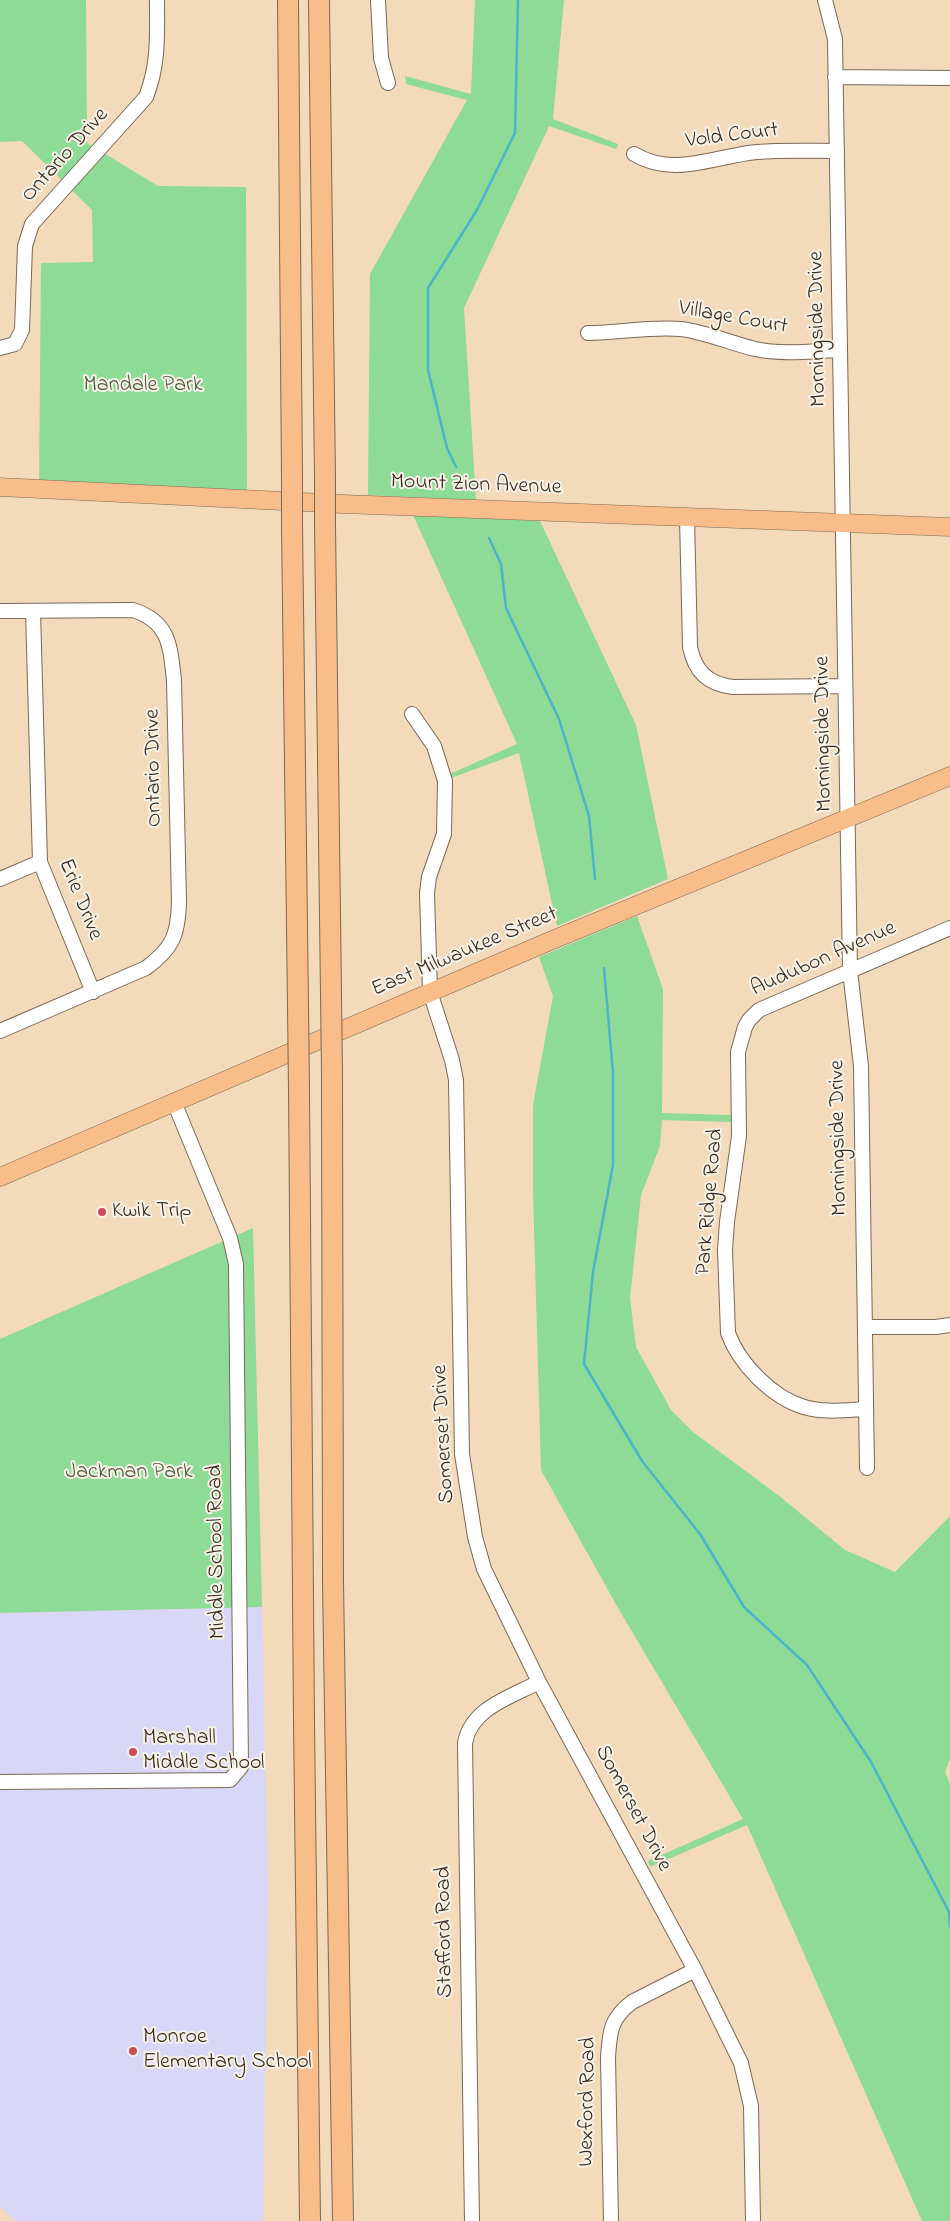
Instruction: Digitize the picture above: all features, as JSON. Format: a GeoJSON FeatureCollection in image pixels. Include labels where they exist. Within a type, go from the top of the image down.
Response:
{"type":"FeatureCollection","features":[{"type":"Feature","properties":{"kind":"highway"},"geometry":{"type":"LineString","coordinates":[[288,0],[310,2221]]}},
{"type":"Feature","properties":{"kind":"highway"},"geometry":{"type":"LineString","coordinates":[[319,0],[332,1074],[333,1582],[343,2221]]}},
{"type":"Feature","properties":{"kind":"main road","name":"Mount Zion Avenue"},"geometry":{"type":"LineString","coordinates":[[0,487],[343,504],[950,527]]}},
{"type":"Feature","properties":{"kind":"main road","name":"East Milwaukee Street"},"geometry":{"type":"LineString","coordinates":[[0,1178],[430,992],[950,776]]}},
{"type":"Feature","properties":{"kind":"street","name":"Ontario Drive"},"geometry":{"type":"LineString","coordinates":[[0,348],[15,344],[22,330],[25,246],[32,224],[146,98],[154,77],[157,55],[157,0]]}},
{"type":"Feature","properties":{"kind":"street"},"geometry":{"type":"LineString","coordinates":[[378,0],[381,58],[388,83]]}},
{"type":"Feature","properties":{"kind":"street","name":"Morningside Drive"},"geometry":{"type":"LineString","coordinates":[[825,0],[835,39],[850,971],[861,1066],[867,1468]]}},
{"type":"Feature","properties":{"kind":"street"},"geometry":{"type":"LineString","coordinates":[[835,77],[950,78]]}},
{"type":"Feature","properties":{"kind":"street","name":"Vold Court"},"geometry":{"type":"LineString","coordinates":[[634,154],[648,162],[665,166],[686,165],[721,157],[757,152],[837,151]]}},
{"type":"Feature","properties":{"kind":"street","name":"Village Court"},"geometry":{"type":"LineString","coordinates":[[588,333],[611,333],[662,328],[682,329],[756,349],[778,351],[840,350]]}},
{"type":"Feature","properties":{"kind":"street"},"geometry":{"type":"LineString","coordinates":[[687,517],[690,647],[692,658],[700,673],[716,684],[733,687],[845,686]]}},
{"type":"Feature","properties":{"kind":"street","name":"Ontario Drive"},"geometry":{"type":"LineString","coordinates":[[33,610],[133,610],[142,613],[163,628],[170,644],[174,680],[179,902],[176,933],[173,942],[162,957],[146,968],[93,992]]}},
{"type":"Feature","properties":{"kind":"street"},"geometry":{"type":"LineString","coordinates":[[0,611],[33,610]]}},
{"type":"Feature","properties":{"kind":"street","name":"Erie Drive"},"geometry":{"type":"LineString","coordinates":[[33,610],[40,862],[93,992]]}},
{"type":"Feature","properties":{"kind":"street","name":"Somerset Drive"},"geometry":{"type":"LineString","coordinates":[[412,714],[434,746],[445,781],[444,834],[429,877],[427,893],[430,992],[452,1060],[456,1080],[462,1454],[468,1499],[484,1569],[539,1682],[695,1970],[741,2063],[750,2106],[753,2221]]}},
{"type":"Feature","properties":{"kind":"street"},"geometry":{"type":"LineString","coordinates":[[0,879],[40,862]]}},
{"type":"Feature","properties":{"kind":"street","name":"Audubon Avenue"},"geometry":{"type":"LineString","coordinates":[[738,1052],[745,1027],[759,1010],[950,928]]}},
{"type":"Feature","properties":{"kind":"street"},"geometry":{"type":"LineString","coordinates":[[0,1031],[93,992]]}},
{"type":"Feature","properties":{"kind":"street","name":"Park Ridge Road"},"geometry":{"type":"LineString","coordinates":[[738,1052],[739,1136],[725,1250],[728,1333],[736,1352],[747,1366],[785,1399],[813,1409],[866,1409]]}},
{"type":"Feature","properties":{"kind":"street","name":"Middle School Road"},"geometry":{"type":"LineString","coordinates":[[0,1782],[230,1780],[241,1767],[236,1264],[230,1238],[174,1102]]}},
{"type":"Feature","properties":{"kind":"street"},"geometry":{"type":"LineString","coordinates":[[866,1328],[950,1325]]}},
{"type":"Feature","properties":{"kind":"street","name":"Stafford Road"},"geometry":{"type":"LineString","coordinates":[[472,2221],[465,1743],[471,1725],[482,1712],[539,1682]]}},
{"type":"Feature","properties":{"kind":"street","name":"Wexford Road"},"geometry":{"type":"LineString","coordinates":[[611,2221],[608,2058],[612,2023],[623,2009],[632,2002],[695,1970]]}},
{"type":"Feature","properties":{"kind":"shaded area"},"geometry":{"type":"Polygon","coordinates":[[[262,1607],[268,1892],[263,2221],[16,2221],[0,2207],[0,1613],[262,1607]]]}},
{"type":"Feature","properties":{"kind":"green space","name":"Mandale Park"},"geometry":{"type":"Polygon","coordinates":[[[0,0],[86,0],[87,143],[158,186],[246,187],[247,499],[39,489],[41,263],[93,262],[92,210],[22,141],[0,142],[0,0]]]}},
{"type":"Feature","properties":{"kind":"green space"},"geometry":{"type":"Polygon","coordinates":[[[475,0],[564,0],[553,119],[618,144],[616,149],[549,126],[464,308],[476,500],[368,495],[370,274],[467,100],[406,84],[405,76],[471,94],[475,0]]]}},
{"type":"Feature","properties":{"kind":"green space"},"geometry":{"type":"Polygon","coordinates":[[[413,515],[540,521],[636,725],[668,879],[557,926],[519,753],[451,778],[450,774],[517,744],[413,515]]]}},
{"type":"Feature","properties":{"kind":"green space"},"geometry":{"type":"Polygon","coordinates":[[[637,916],[663,989],[662,1113],[731,1115],[731,1122],[662,1120],[660,1146],[641,1195],[630,1298],[636,1347],[671,1410],[693,1432],[778,1495],[845,1550],[895,1572],[950,1516],[950,1759],[945,1772],[950,1784],[950,2221],[922,2221],[747,1825],[650,1867],[648,1861],[743,1819],[618,1608],[541,1470],[533,1193],[533,1105],[553,996],[539,957],[637,916]]]}},
{"type":"Feature","properties":{"kind":"green space","name":"Jackman Park"},"geometry":{"type":"Polygon","coordinates":[[[253,1228],[262,1607],[0,1613],[0,1339],[253,1228]]]}},
{"type":"Feature","properties":{"kind":"waterway"},"geometry":{"type":"LineString","coordinates":[[456,467],[447,448],[428,370],[428,288],[477,210],[515,133],[518,0]]}},
{"type":"Feature","properties":{"kind":"waterway"},"geometry":{"type":"LineString","coordinates":[[489,538],[501,564],[506,608],[559,719],[589,816],[595,879]]}},
{"type":"Feature","properties":{"kind":"waterway"},"geometry":{"type":"LineString","coordinates":[[604,968],[613,1073],[613,1165],[593,1272],[584,1364],[642,1461],[700,1534],[744,1607],[807,1665],[871,1762],[949,1912],[950,1927]]}},
{"type":"Feature","properties":{"kind":"place","name":"Kwik Trip"},"geometry":{"type":"Point","coordinates":[102,1212]}},
{"type":"Feature","properties":{"kind":"place","name":"Marshall Middle School"},"geometry":{"type":"Point","coordinates":[133,1752]}},
{"type":"Feature","properties":{"kind":"place","name":"Monroe Elementary School"},"geometry":{"type":"Point","coordinates":[133,2051]}}]}
